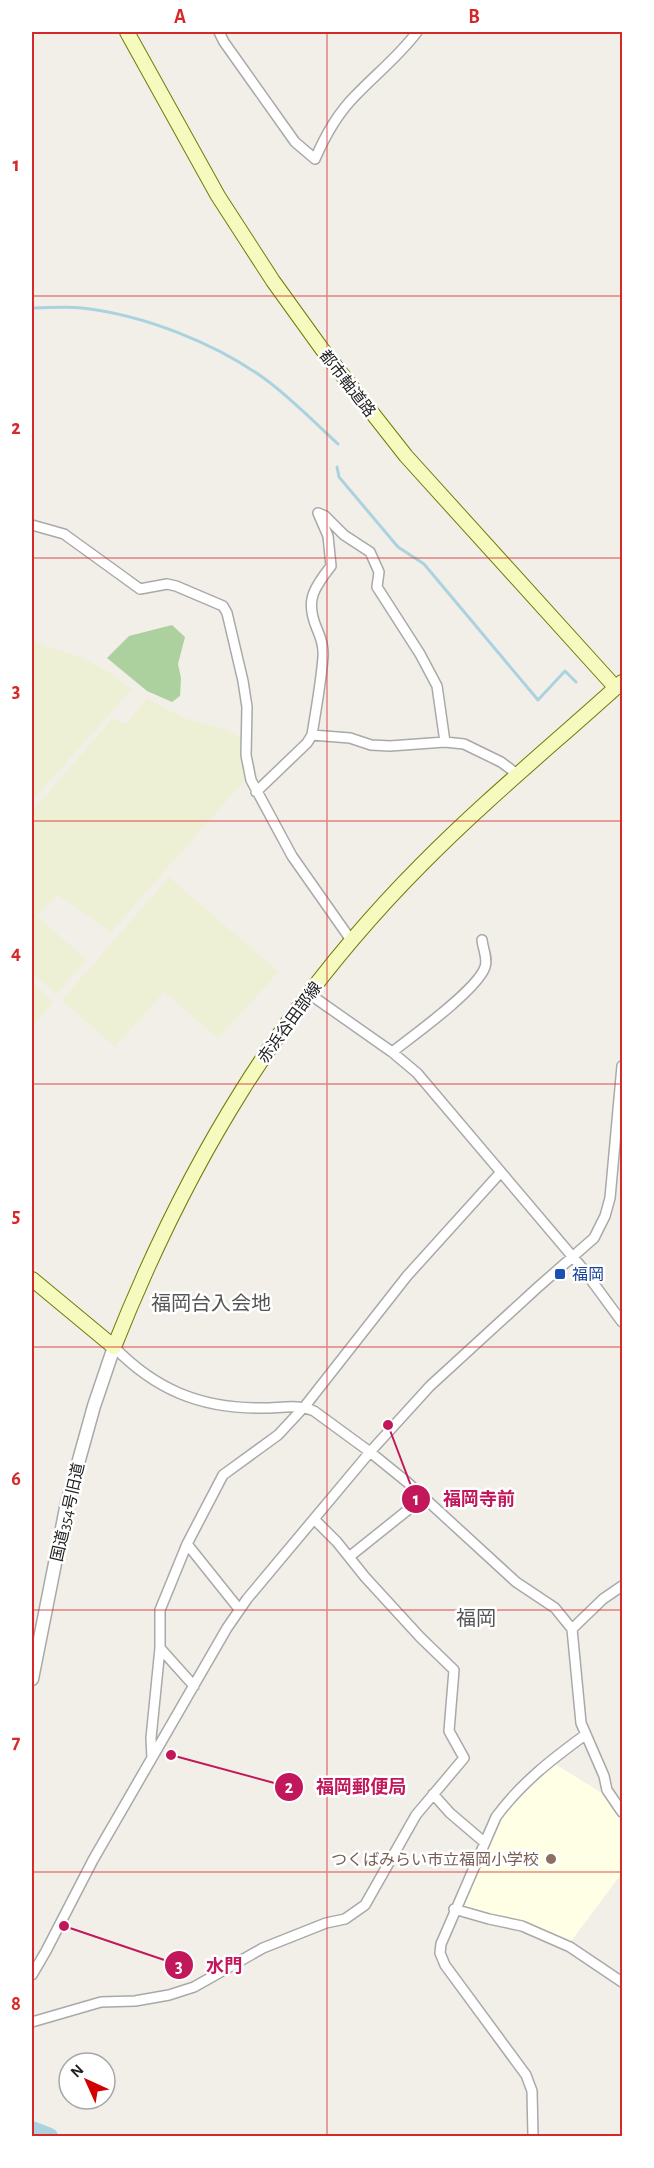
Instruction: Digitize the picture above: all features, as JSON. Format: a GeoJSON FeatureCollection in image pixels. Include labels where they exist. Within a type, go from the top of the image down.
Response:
{"type":"FeatureCollection","features":[{"type":"Feature","properties":{"kind":"main road","name":"都市軸道路"},"geometry":{"type":"LineString","coordinates":[[127,32],[218,196],[273,281],[322,349],[406,456],[620,689]]}},
{"type":"Feature","properties":{"kind":"main road","name":"赤浜谷田部線"},"geometry":{"type":"LineString","coordinates":[[114,1347],[164,1230],[212,1137],[269,1047],[308,993],[351,940],[420,866],[517,774],[620,689]]}},
{"type":"Feature","properties":{"kind":"main road"},"geometry":{"type":"LineString","coordinates":[[32,1279],[114,1347]]}},
{"type":"Feature","properties":{"kind":"street"},"geometry":{"type":"LineString","coordinates":[[219,32],[295,142],[315,159],[325,137],[354,97],[401,52],[417,32]]}},
{"type":"Feature","properties":{"kind":"street"},"geometry":{"type":"LineString","coordinates":[[256,792],[307,743],[312,735],[324,655],[310,608],[318,583],[332,566],[328,536],[318,513],[325,516],[344,535],[370,552],[379,572],[377,587],[420,654],[437,686],[445,742]]}},
{"type":"Feature","properties":{"kind":"street"},"geometry":{"type":"LineString","coordinates":[[32,525],[64,534],[140,589],[167,584],[223,606],[228,613],[243,681],[246,707],[246,754],[251,780],[292,856],[351,940]]}},
{"type":"Feature","properties":{"kind":"street"},"geometry":{"type":"LineString","coordinates":[[312,735],[350,738],[370,745],[445,742],[474,748],[501,762],[517,774]]}},
{"type":"Feature","properties":{"kind":"street"},"geometry":{"type":"LineString","coordinates":[[392,1052],[461,996],[480,976],[486,964],[482,940]]}},
{"type":"Feature","properties":{"kind":"street"},"geometry":{"type":"LineString","coordinates":[[308,993],[392,1052],[417,1073],[573,1258],[622,1322]]}},
{"type":"Feature","properties":{"kind":"street"},"geometry":{"type":"LineString","coordinates":[[32,1975],[93,1860],[240,1609],[370,1452],[455,1362],[594,1238],[605,1216],[610,1198],[622,1066]]}},
{"type":"Feature","properties":{"kind":"street"},"geometry":{"type":"LineString","coordinates":[[152,1758],[151,1738],[158,1690],[160,1610],[187,1544],[223,1475],[278,1436],[305,1406],[407,1276],[501,1172]]}},
{"type":"Feature","properties":{"kind":"street"},"geometry":{"type":"LineString","coordinates":[[114,1347],[145,1375],[165,1387],[199,1401],[256,1408],[305,1406],[370,1452],[424,1497],[516,1582],[555,1608],[572,1629],[581,1723],[604,1776],[607,1790],[622,1812]]}},
{"type":"Feature","properties":{"kind":"street","name":"国道354号旧道"},"geometry":{"type":"LineString","coordinates":[[32,1679],[67,1503],[94,1406],[114,1347]]}},
{"type":"Feature","properties":{"kind":"street"},"geometry":{"type":"LineString","coordinates":[[349,1557],[424,1497]]}},
{"type":"Feature","properties":{"kind":"street"},"geometry":{"type":"LineString","coordinates":[[32,2022],[101,2002],[135,2001],[169,1995],[194,1987],[263,1948],[326,1923],[345,1919],[365,1905],[416,1815],[464,1758],[449,1731],[454,1670],[420,1637],[314,1519]]}},
{"type":"Feature","properties":{"kind":"street"},"geometry":{"type":"LineString","coordinates":[[187,1544],[240,1609]]}},
{"type":"Feature","properties":{"kind":"street"},"geometry":{"type":"LineString","coordinates":[[572,1629],[603,1599],[622,1586]]}},
{"type":"Feature","properties":{"kind":"street"},"geometry":{"type":"LineString","coordinates":[[160,1648],[194,1686]]}},
{"type":"Feature","properties":{"kind":"street"},"geometry":{"type":"LineString","coordinates":[[533,2136],[532,2091],[526,2075],[445,1965],[440,1953],[441,1944],[454,1909],[496,1817],[506,1803],[540,1768],[585,1735]]}},
{"type":"Feature","properties":{"kind":"street"},"geometry":{"type":"LineString","coordinates":[[433,1794],[450,1813],[484,1842]]}},
{"type":"Feature","properties":{"kind":"street"},"geometry":{"type":"LineString","coordinates":[[454,1909],[522,1926],[570,1947],[622,1982]]}},
{"type":"Feature","properties":{"kind":"shaded area"},"geometry":{"type":"Polygon","coordinates":[[[32,638],[43,645],[83,658],[109,672],[132,689],[32,801],[32,638]]]}},
{"type":"Feature","properties":{"kind":"shaded area"},"geometry":{"type":"Polygon","coordinates":[[[147,698],[184,718],[224,729],[240,737],[245,780],[111,932],[57,895],[37,916],[87,960],[56,994],[32,973],[32,811],[113,718],[126,724],[147,698]]]}},
{"type":"Feature","properties":{"kind":"shaded area"},"geometry":{"type":"Polygon","coordinates":[[[169,877],[279,972],[218,1038],[164,992],[115,1047],[62,1000],[169,877]]]}},
{"type":"Feature","properties":{"kind":"shaded area"},"geometry":{"type":"Polygon","coordinates":[[[32,983],[53,1002],[34,1025],[32,1023],[32,983]]]}},
{"type":"Feature","properties":{"kind":"shaded area","name":"つくばみらい市立福岡小学校"},"geometry":{"type":"Polygon","coordinates":[[[551,1764],[555,1764],[605,1795],[622,1819],[622,1873],[569,1944],[462,1908],[460,1905],[495,1825],[506,1807],[551,1764]]]}},
{"type":"Feature","properties":{"kind":"green space"},"geometry":{"type":"Polygon","coordinates":[[[172,625],[185,637],[178,664],[181,678],[180,696],[172,702],[147,691],[107,658],[129,636],[172,625]]]}},
{"type":"Feature","properties":{"kind":"waterway"},"geometry":{"type":"LineString","coordinates":[[32,308],[76,307],[106,312],[154,324],[201,343],[265,379],[338,444]]}},
{"type":"Feature","properties":{"kind":"waterway"},"geometry":{"type":"LineString","coordinates":[[337,467],[339,477],[398,547],[424,564],[538,700],[565,671],[576,682]]}},
{"type":"Feature","properties":{"kind":"waterway"},"geometry":{"type":"LineString","coordinates":[[32,2129],[50,2136]]}},
{"type":"Feature","properties":{"kind":"place","name":"福岡"},"geometry":{"type":"Point","coordinates":[560,1274]}},
{"type":"Feature","properties":{"kind":"place","name":"福岡寺前"},"geometry":{"type":"Point","coordinates":[388,1425]}},
{"type":"Feature","properties":{"kind":"place","name":"福岡郵便局"},"geometry":{"type":"Point","coordinates":[171,1755]}},
{"type":"Feature","properties":{"kind":"place","name":"つくばみらい市立福岡小学校"},"geometry":{"type":"Point","coordinates":[551,1859]}},
{"type":"Feature","properties":{"kind":"place","name":"水門"},"geometry":{"type":"Point","coordinates":[64,1926]}},
{"type":"Feature","properties":{"kind":"district","name":"福岡台入会地"},"geometry":{"type":"Point","coordinates":[211,1303]}},
{"type":"Feature","properties":{"kind":"district","name":"福岡"},"geometry":{"type":"Point","coordinates":[476,1618]}}]}
